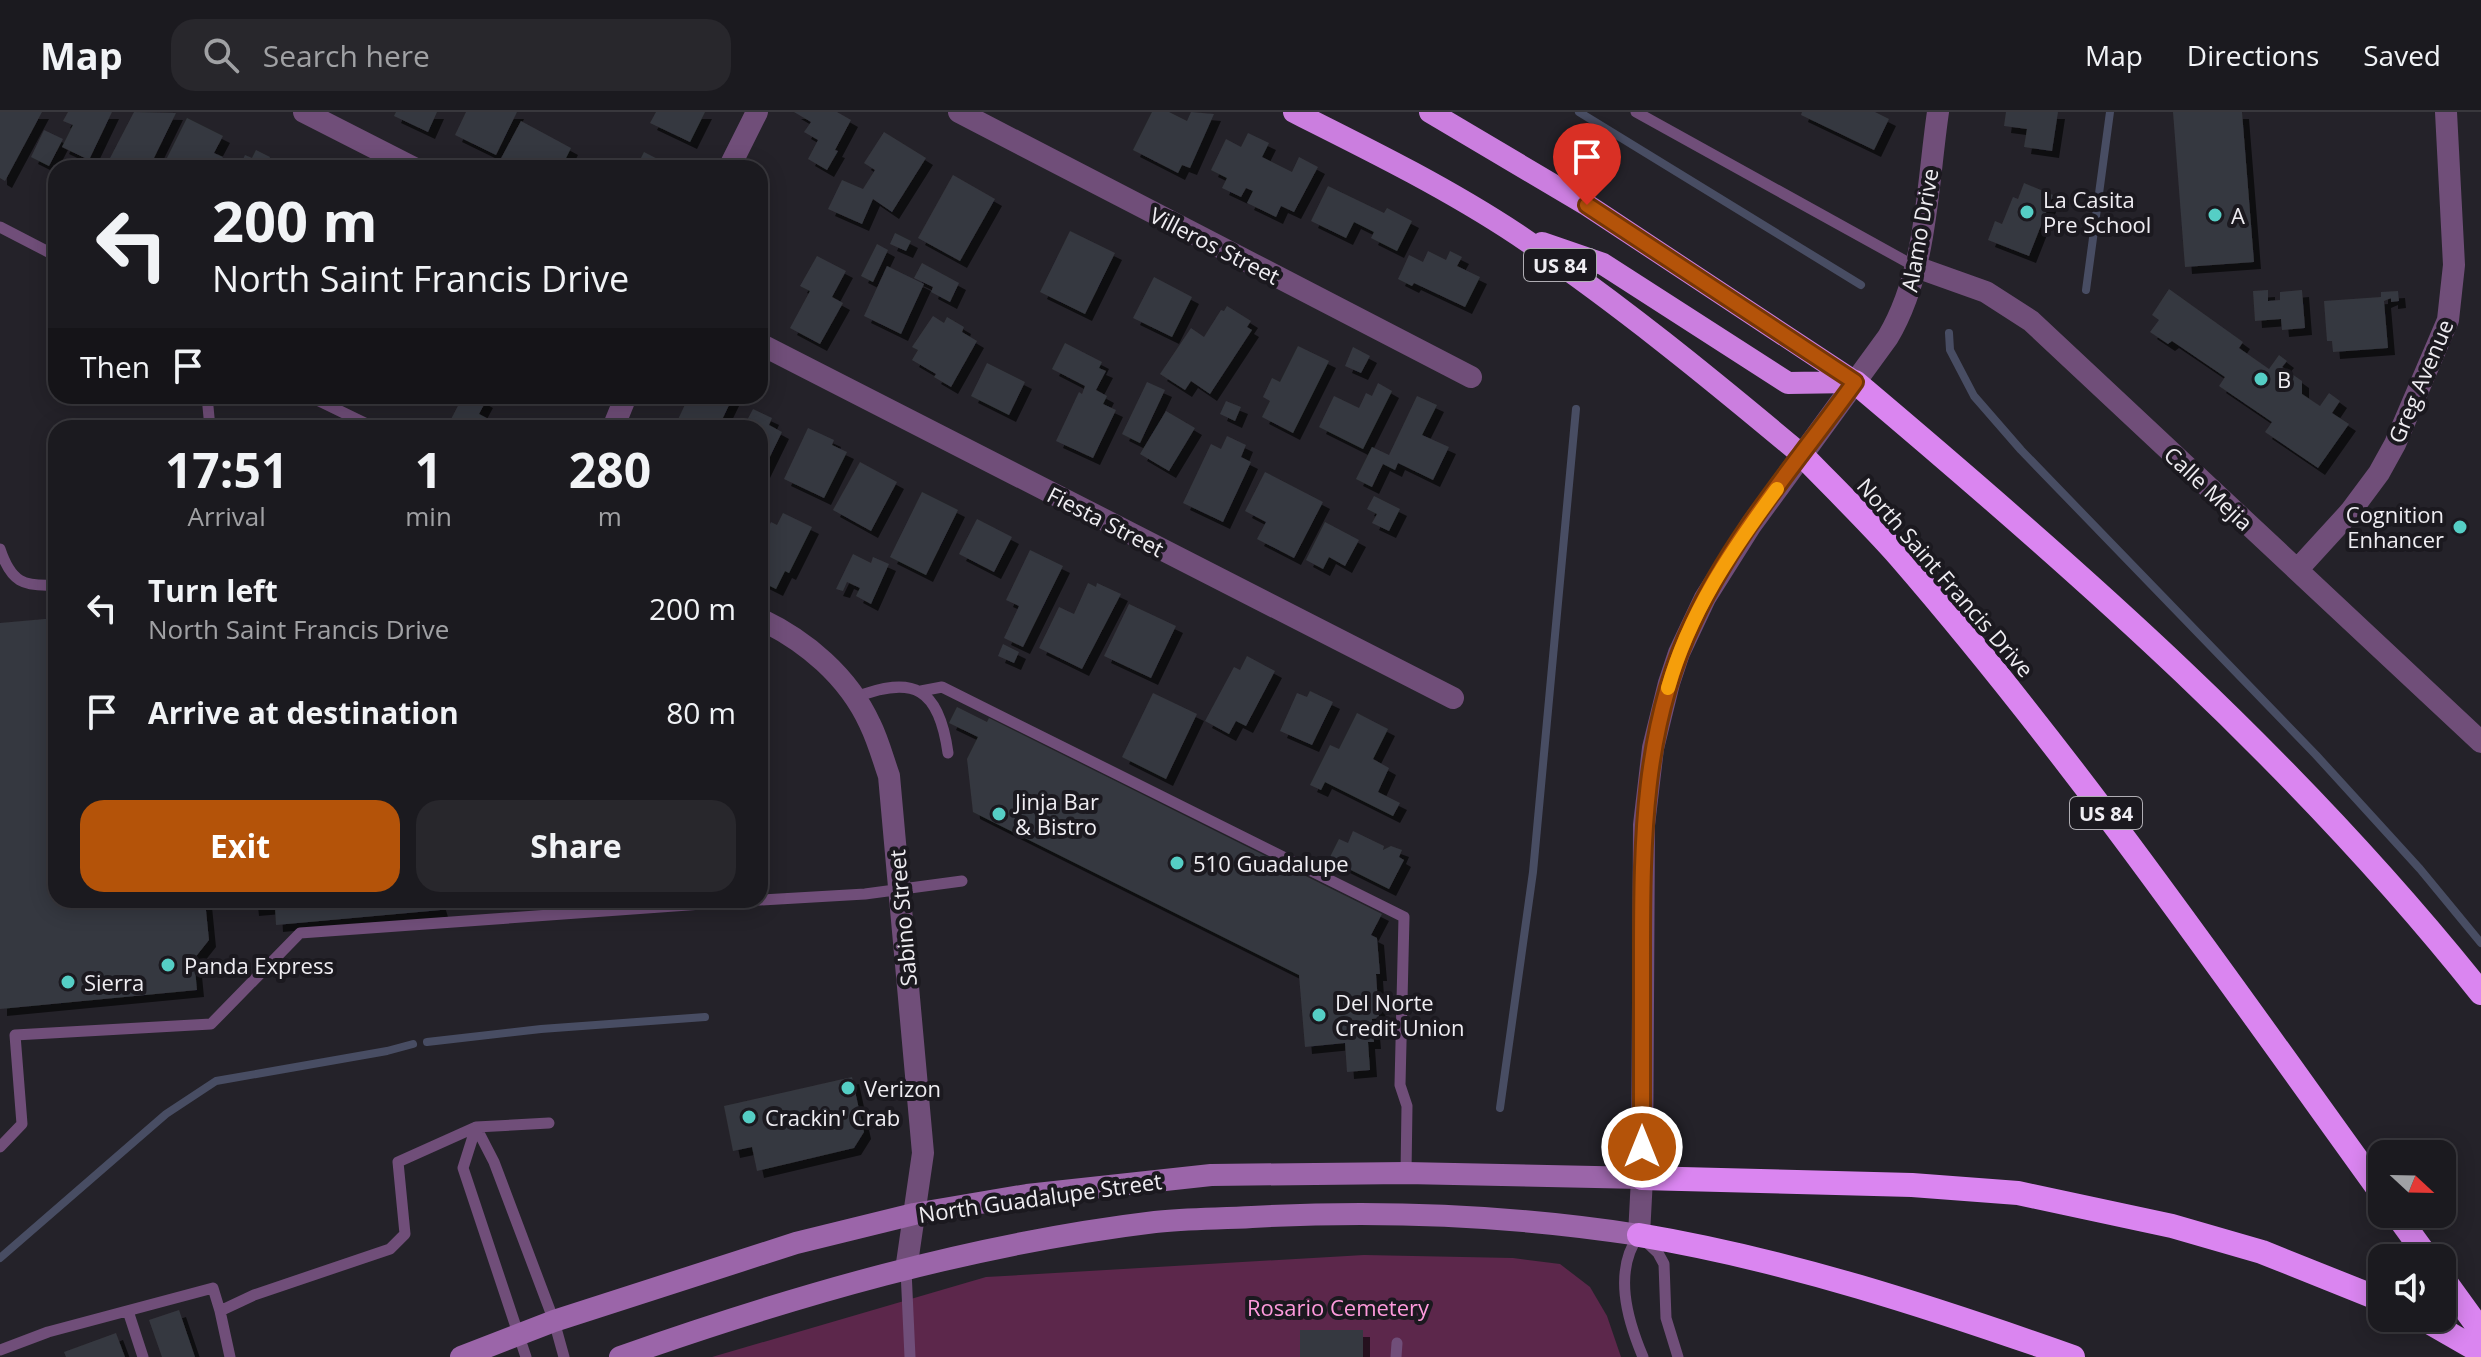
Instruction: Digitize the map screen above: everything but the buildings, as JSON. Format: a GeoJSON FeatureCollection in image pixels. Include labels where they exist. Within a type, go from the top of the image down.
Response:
{"type":"FeatureCollection","features":[{"type":"Feature","properties":{"kind":"highway","name":"North Saint Francis Drive"},"geometry":{"type":"LineString","coordinates":[[1294,112],[1415,173],[1516,234],[1609,299],[1802,455],[1896,553],[1976,648],[2118,828],[2368,1175]]}},
{"type":"Feature","properties":{"kind":"highway","name":"US 84"},"geometry":{"type":"LineString","coordinates":[[1430,112],[1587,205],[1855,382],[1994,499],[2136,625],[2294,781],[2438,939],[2481,993]]}},
{"type":"Feature","properties":{"kind":"highway"},"geometry":{"type":"LineString","coordinates":[[1516,234],[1603,264],[1788,383],[1855,382]]}},
{"type":"Feature","properties":{"kind":"highway"},"geometry":{"type":"LineString","coordinates":[[1642,1178],[1912,1185],[2018,1193],[2172,1226],[2262,1252],[2368,1294]]}},
{"type":"Feature","properties":{"kind":"highway"},"geometry":{"type":"LineString","coordinates":[[1639,1235],[1725,1251],[1822,1275],[1939,1310],[2073,1357]]}},
{"type":"Feature","properties":{"kind":"highway"},"geometry":{"type":"LineString","coordinates":[[2456,1296],[2481,1331]]}},
{"type":"Feature","properties":{"kind":"highway"},"geometry":{"type":"LineString","coordinates":[[2446,1332],[2481,1352]]}},
{"type":"Feature","properties":{"kind":"main road","name":"North Guadalupe Street"},"geometry":{"type":"LineString","coordinates":[[461,1357],[554,1321],[796,1243],[914,1214],[1027,1195],[1211,1175],[1406,1173],[1642,1178]]}},
{"type":"Feature","properties":{"kind":"main road","name":"North Guadalupe Street"},"geometry":{"type":"LineString","coordinates":[[620,1357],[811,1295],[906,1270],[1025,1243],[1157,1222],[1333,1213],[1524,1220],[1639,1235]]}},
{"type":"Feature","properties":{"kind":"street"},"geometry":{"type":"LineString","coordinates":[[304,112],[398,160]]}},
{"type":"Feature","properties":{"kind":"street"},"geometry":{"type":"LineString","coordinates":[[733,160],[757,112]]}},
{"type":"Feature","properties":{"kind":"street","name":"Villeros Street"},"geometry":{"type":"LineString","coordinates":[[959,112],[1471,377]]}},
{"type":"Feature","properties":{"kind":"street","name":"Alamo Drive"},"geometry":{"type":"LineString","coordinates":[[1639,1235],[1644,825],[1647,785],[1658,726],[1679,653],[1705,598],[1734,548],[1893,329],[1916,267],[1938,112]]}},
{"type":"Feature","properties":{"kind":"street","name":"Greg Avenue"},"geometry":{"type":"LineString","coordinates":[[2297,570],[2350,512],[2379,473],[2395,444],[2448,320],[2454,265],[2446,112]]}},
{"type":"Feature","properties":{"kind":"street","name":"Calle Mejia"},"geometry":{"type":"LineString","coordinates":[[1916,267],[1986,292],[2031,321],[2481,742]]}},
{"type":"Feature","properties":{"kind":"street","name":"Fiesta Street"},"geometry":{"type":"LineString","coordinates":[[768,348],[1453,698]]}},
{"type":"Feature","properties":{"kind":"street","name":"Sabino Street"},"geometry":{"type":"LineString","coordinates":[[768,623],[805,645],[834,671],[869,722],[889,776],[923,1153],[906,1270]]}},
{"type":"Feature","properties":{"kind":"lane"},"geometry":{"type":"LineString","coordinates":[[1636,112],[1916,267]]}},
{"type":"Feature","properties":{"kind":"lane"},"geometry":{"type":"LineString","coordinates":[[0,227],[48,252]]}},
{"type":"Feature","properties":{"kind":"lane"},"geometry":{"type":"LineString","coordinates":[[326,404],[358,420]]}},
{"type":"Feature","properties":{"kind":"lane"},"geometry":{"type":"LineString","coordinates":[[0,549],[12,575],[24,584],[48,585]]}},
{"type":"Feature","properties":{"kind":"lane"},"geometry":{"type":"LineString","coordinates":[[854,699],[879,688],[900,685],[921,691],[942,687],[1404,917],[1400,1085],[1407,1106],[1406,1173]]}},
{"type":"Feature","properties":{"kind":"lane"},"geometry":{"type":"LineString","coordinates":[[921,691],[938,714],[948,753]]}},
{"type":"Feature","properties":{"kind":"lane"},"geometry":{"type":"LineString","coordinates":[[768,899],[899,890],[962,881]]}},
{"type":"Feature","properties":{"kind":"lane"},"geometry":{"type":"LineString","coordinates":[[0,1147],[22,1124],[15,1035],[211,1024],[300,933],[648,908]]}},
{"type":"Feature","properties":{"kind":"lane"},"geometry":{"type":"LineString","coordinates":[[220,1311],[254,1295],[390,1249],[405,1234],[398,1162],[476,1127],[549,1123]]}},
{"type":"Feature","properties":{"kind":"lane"},"geometry":{"type":"LineString","coordinates":[[476,1127],[494,1162],[554,1321],[564,1357]]}},
{"type":"Feature","properties":{"kind":"lane"},"geometry":{"type":"LineString","coordinates":[[476,1127],[463,1168],[516,1335],[526,1357]]}},
{"type":"Feature","properties":{"kind":"lane"},"geometry":{"type":"LineString","coordinates":[[1643,1357],[1633,1329],[1624,1284],[1626,1258],[1639,1235],[1650,1244],[1664,1264],[1666,1318],[1678,1357]]}},
{"type":"Feature","properties":{"kind":"lane"},"geometry":{"type":"LineString","coordinates":[[906,1270],[910,1357]]}},
{"type":"Feature","properties":{"kind":"lane"},"geometry":{"type":"LineString","coordinates":[[4,1352],[48,1332],[213,1288],[230,1357]]}},
{"type":"Feature","properties":{"kind":"lane"},"geometry":{"type":"LineString","coordinates":[[128,1311],[143,1357]]}},
{"type":"Feature","properties":{"kind":"lane"},"geometry":{"type":"LineString","coordinates":[[1396,1357],[1397,1343]]}},
{"type":"Feature","properties":{"kind":"green space","name":"Rosario Cemetery"},"geometry":{"type":"Polygon","coordinates":[[[1364,1255],[1513,1258],[1560,1264],[1590,1287],[1607,1316],[1621,1357],[712,1357],[986,1277],[1364,1255]]]}},
{"type":"Feature","properties":{"kind":"waterway"},"geometry":{"type":"LineString","coordinates":[[1579,112],[1861,285]]}},
{"type":"Feature","properties":{"kind":"waterway"},"geometry":{"type":"LineString","coordinates":[[2086,290],[2110,112]]}},
{"type":"Feature","properties":{"kind":"waterway"},"geometry":{"type":"LineString","coordinates":[[1949,333],[1950,350],[1974,396],[2021,450],[2316,755],[2420,869],[2481,943]]}},
{"type":"Feature","properties":{"kind":"waterway"},"geometry":{"type":"LineString","coordinates":[[1500,1108],[1533,872],[1576,409]]}},
{"type":"Feature","properties":{"kind":"waterway"},"geometry":{"type":"LineString","coordinates":[[427,1042],[541,1029],[705,1017]]}},
{"type":"Feature","properties":{"kind":"waterway"},"geometry":{"type":"LineString","coordinates":[[0,1258],[166,1114],[216,1081],[413,1044]]}},
{"type":"Feature","properties":{"kind":"slow traffic"},"geometry":{"type":"LineString","coordinates":[[1668,688],[1679,653],[1705,598],[1734,548],[1777,489]]}},
{"type":"Feature","properties":{"kind":"place","name":"La Casita Pre School"},"geometry":{"type":"Point","coordinates":[2027,212]}},
{"type":"Feature","properties":{"kind":"place","name":"A"},"geometry":{"type":"Point","coordinates":[2215,215]}},
{"type":"Feature","properties":{"kind":"place","name":"B"},"geometry":{"type":"Point","coordinates":[2261,379]}},
{"type":"Feature","properties":{"kind":"place","name":"Cognition Enhancer"},"geometry":{"type":"Point","coordinates":[2460,527]}},
{"type":"Feature","properties":{"kind":"place","name":"Jinja Bar & Bistro"},"geometry":{"type":"Point","coordinates":[999,814]}},
{"type":"Feature","properties":{"kind":"place","name":"510 Guadalupe"},"geometry":{"type":"Point","coordinates":[1177,863]}},
{"type":"Feature","properties":{"kind":"place","name":"Panda Express"},"geometry":{"type":"Point","coordinates":[168,965]}},
{"type":"Feature","properties":{"kind":"place","name":"Sierra"},"geometry":{"type":"Point","coordinates":[68,982]}},
{"type":"Feature","properties":{"kind":"place","name":"Del Norte Credit Union"},"geometry":{"type":"Point","coordinates":[1319,1015]}},
{"type":"Feature","properties":{"kind":"place","name":"Verizon"},"geometry":{"type":"Point","coordinates":[848,1088]}},
{"type":"Feature","properties":{"kind":"place","name":"Crackin' Crab"},"geometry":{"type":"Point","coordinates":[749,1117]}},
{"type":"Feature","properties":{"kind":"route"},"geometry":{"type":"LineString","coordinates":[[1587,205],[1855,382],[1720,572],[1692,624],[1669,683],[1653,748],[1644,825],[1642,1147]]}}]}
